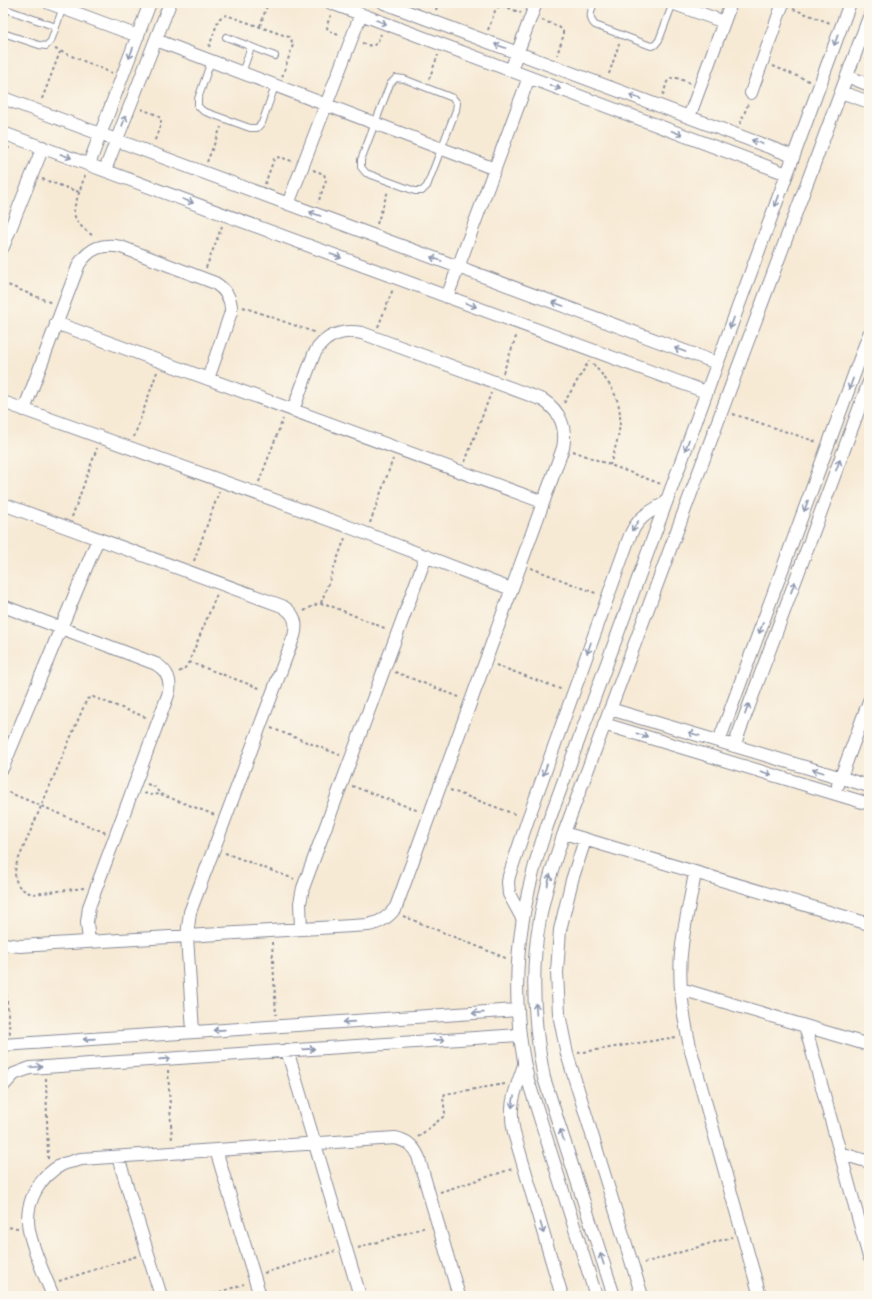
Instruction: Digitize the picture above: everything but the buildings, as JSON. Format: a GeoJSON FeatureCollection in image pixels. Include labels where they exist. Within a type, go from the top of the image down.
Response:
{"type":"FeatureCollection","features":[{"type":"Feature","properties":{"kind":"street"},"geometry":{"type":"LineString","coordinates":[[49,3],[64,6],[138,36]]}},
{"type":"Feature","properties":{"kind":"street"},"geometry":{"type":"LineString","coordinates":[[89,164],[150,3]]}},
{"type":"Feature","properties":{"kind":"street"},"geometry":{"type":"LineString","coordinates":[[105,170],[170,3]]}},
{"type":"Feature","properties":{"kind":"street"},"geometry":{"type":"LineString","coordinates":[[332,3],[787,174]]}},
{"type":"Feature","properties":{"kind":"street"},"geometry":{"type":"LineString","coordinates":[[384,3],[793,156]]}},
{"type":"Feature","properties":{"kind":"street"},"geometry":{"type":"LineString","coordinates":[[511,70],[536,3]]}},
{"type":"Feature","properties":{"kind":"street"},"geometry":{"type":"LineString","coordinates":[[673,3],[724,22]]}},
{"type":"Feature","properties":{"kind":"street"},"geometry":{"type":"LineString","coordinates":[[689,117],[731,3]]}},
{"type":"Feature","properties":{"kind":"street"},"geometry":{"type":"LineString","coordinates":[[596,1296],[524,1065],[517,1010],[517,963],[522,918],[538,852],[565,776],[850,3]]}},
{"type":"Feature","properties":{"kind":"street"},"geometry":{"type":"LineString","coordinates":[[752,93],[783,4]]}},
{"type":"Feature","properties":{"kind":"street"},"geometry":{"type":"LineString","coordinates":[[288,204],[361,14]]}},
{"type":"Feature","properties":{"kind":"street"},"geometry":{"type":"LineString","coordinates":[[614,1296],[544,1078],[538,1043],[534,991],[534,966],[540,920],[549,880],[564,833],[869,17]]}},
{"type":"Feature","properties":{"kind":"street"},"geometry":{"type":"LineString","coordinates":[[156,40],[495,169]]}},
{"type":"Feature","properties":{"kind":"street"},"geometry":{"type":"LineString","coordinates":[[847,76],[869,85]]}},
{"type":"Feature","properties":{"kind":"street"},"geometry":{"type":"LineString","coordinates":[[447,297],[529,77]]}},
{"type":"Feature","properties":{"kind":"street"},"geometry":{"type":"LineString","coordinates":[[841,92],[869,102]]}},
{"type":"Feature","properties":{"kind":"street"},"geometry":{"type":"LineString","coordinates":[[3,98],[717,363]]}},
{"type":"Feature","properties":{"kind":"street"},"geometry":{"type":"LineString","coordinates":[[3,133],[706,392]]}},
{"type":"Feature","properties":{"kind":"street"},"geometry":{"type":"LineString","coordinates":[[3,247],[43,147]]}},
{"type":"Feature","properties":{"kind":"street"},"geometry":{"type":"LineString","coordinates":[[771,216],[792,224]]}},
{"type":"Feature","properties":{"kind":"street"},"geometry":{"type":"LineString","coordinates":[[24,410],[79,264],[90,251],[105,246],[121,247],[203,278],[221,286],[225,291],[232,307],[230,317],[208,379]]}},
{"type":"Feature","properties":{"kind":"street"},"geometry":{"type":"LineString","coordinates":[[56,323],[543,502]]}},
{"type":"Feature","properties":{"kind":"street"},"geometry":{"type":"LineString","coordinates":[[3,944],[20,946],[373,924],[384,920],[396,907],[563,448],[564,434],[558,414],[543,400],[374,337],[353,331],[344,331],[328,338],[317,348],[290,409]]}},
{"type":"Feature","properties":{"kind":"street"},"geometry":{"type":"LineString","coordinates":[[719,741],[869,334]]}},
{"type":"Feature","properties":{"kind":"street"},"geometry":{"type":"LineString","coordinates":[[734,746],[869,382]]}},
{"type":"Feature","properties":{"kind":"street"},"geometry":{"type":"LineString","coordinates":[[3,402],[349,527],[511,589]]}},
{"type":"Feature","properties":{"kind":"street"},"geometry":{"type":"LineString","coordinates":[[522,918],[509,894],[508,882],[528,819],[632,531],[646,513],[665,503]]}},
{"type":"Feature","properties":{"kind":"street"},"geometry":{"type":"LineString","coordinates":[[3,504],[282,606],[287,609],[294,618],[296,624],[294,636],[190,912],[187,936],[193,1032]]}},
{"type":"Feature","properties":{"kind":"street"},"geometry":{"type":"LineString","coordinates":[[3,767],[98,539]]}},
{"type":"Feature","properties":{"kind":"street"},"geometry":{"type":"LineString","coordinates":[[301,929],[300,903],[304,883],[426,556]]}},
{"type":"Feature","properties":{"kind":"street"},"geometry":{"type":"LineString","coordinates":[[3,606],[156,664],[168,677],[170,689],[89,907],[89,942]]}},
{"type":"Feature","properties":{"kind":"street"},"geometry":{"type":"LineString","coordinates":[[835,794],[869,702]]}},
{"type":"Feature","properties":{"kind":"street"},"geometry":{"type":"LineString","coordinates":[[610,709],[869,786]]}},
{"type":"Feature","properties":{"kind":"street"},"geometry":{"type":"LineString","coordinates":[[604,724],[869,804]]}},
{"type":"Feature","properties":{"kind":"street"},"geometry":{"type":"LineString","coordinates":[[565,776],[583,783]]}},
{"type":"Feature","properties":{"kind":"street"},"geometry":{"type":"LineString","coordinates":[[564,833],[869,924]]}},
{"type":"Feature","properties":{"kind":"street"},"geometry":{"type":"LineString","coordinates":[[585,840],[572,880],[560,937],[557,972],[559,1014],[567,1054],[642,1296]]}},
{"type":"Feature","properties":{"kind":"street"},"geometry":{"type":"LineString","coordinates":[[695,873],[682,946],[681,989],[687,1035],[760,1296]]}},
{"type":"Feature","properties":{"kind":"street"},"geometry":{"type":"LineString","coordinates":[[681,989],[869,1045]]}},
{"type":"Feature","properties":{"kind":"street"},"geometry":{"type":"LineString","coordinates":[[7,1044],[517,1010]]}},
{"type":"Feature","properties":{"kind":"street"},"geometry":{"type":"LineString","coordinates":[[805,1026],[869,1257]]}},
{"type":"Feature","properties":{"kind":"street"},"geometry":{"type":"LineString","coordinates":[[3,1086],[8,1080],[22,1070],[30,1068],[519,1035]]}},
{"type":"Feature","properties":{"kind":"street"},"geometry":{"type":"LineString","coordinates":[[287,1050],[360,1296]]}},
{"type":"Feature","properties":{"kind":"street"},"geometry":{"type":"LineString","coordinates":[[524,1065],[514,1094],[512,1120],[562,1296]]}},
{"type":"Feature","properties":{"kind":"street"},"geometry":{"type":"LineString","coordinates":[[51,1290],[29,1228],[28,1213],[32,1198],[39,1185],[49,1173],[64,1164],[81,1159],[395,1138],[409,1143],[418,1156],[459,1296]]}},
{"type":"Feature","properties":{"kind":"street"},"geometry":{"type":"LineString","coordinates":[[216,1150],[260,1296]]}},
{"type":"Feature","properties":{"kind":"street"},"geometry":{"type":"LineString","coordinates":[[840,1153],[869,1162]]}},
{"type":"Feature","properties":{"kind":"street"},"geometry":{"type":"LineString","coordinates":[[118,1157],[161,1296]]}},
{"type":"Feature","properties":{"kind":"lane"},"geometry":{"type":"LineString","coordinates":[[594,3],[591,13],[591,20],[595,25],[648,45],[655,45],[659,40],[673,3]]}},
{"type":"Feature","properties":{"kind":"lane"},"geometry":{"type":"LineString","coordinates":[[3,33],[46,46],[51,41],[64,6]]}},
{"type":"Feature","properties":{"kind":"lane"},"geometry":{"type":"LineString","coordinates":[[3,8],[56,27]]}},
{"type":"Feature","properties":{"kind":"lane"},"geometry":{"type":"LineString","coordinates":[[226,37],[275,56]]}},
{"type":"Feature","properties":{"kind":"lane"},"geometry":{"type":"LineString","coordinates":[[242,73],[251,47]]}},
{"type":"Feature","properties":{"kind":"lane"},"geometry":{"type":"LineString","coordinates":[[211,62],[198,98],[198,106],[202,111],[250,128],[257,128],[262,123],[275,86]]}},
{"type":"Feature","properties":{"kind":"lane"},"geometry":{"type":"LineString","coordinates":[[396,78],[404,79],[426,88],[453,98],[457,103],[456,110],[427,186],[422,191],[415,191],[366,173],[361,167],[361,160],[390,84],[396,78]]}},
{"type":"Feature","properties":{"kind":"path"},"geometry":{"type":"LineString","coordinates":[[260,26],[268,3]]}},
{"type":"Feature","properties":{"kind":"path"},"geometry":{"type":"LineString","coordinates":[[783,4],[841,27]]}},
{"type":"Feature","properties":{"kind":"path"},"geometry":{"type":"LineString","coordinates":[[605,86],[622,35]]}},
{"type":"Feature","properties":{"kind":"path"},"geometry":{"type":"LineString","coordinates":[[426,88],[442,44]]}},
{"type":"Feature","properties":{"kind":"path"},"geometry":{"type":"LineString","coordinates":[[46,46],[122,77]]}},
{"type":"Feature","properties":{"kind":"path"},"geometry":{"type":"LineString","coordinates":[[38,111],[60,52]]}},
{"type":"Feature","properties":{"kind":"path"},"geometry":{"type":"LineString","coordinates":[[762,62],[820,85]]}},
{"type":"Feature","properties":{"kind":"path"},"geometry":{"type":"LineString","coordinates":[[660,106],[667,82],[671,78],[677,78],[700,88]]}},
{"type":"Feature","properties":{"kind":"path"},"geometry":{"type":"LineString","coordinates":[[737,135],[752,93]]}},
{"type":"Feature","properties":{"kind":"path"},"geometry":{"type":"LineString","coordinates":[[131,104],[157,115],[161,119],[161,125],[150,153]]}},
{"type":"Feature","properties":{"kind":"path"},"geometry":{"type":"LineString","coordinates":[[203,173],[224,118]]}},
{"type":"Feature","properties":{"kind":"path"},"geometry":{"type":"LineString","coordinates":[[89,164],[74,208],[74,214],[79,225],[105,246]]}},
{"type":"Feature","properties":{"kind":"path"},"geometry":{"type":"LineString","coordinates":[[32,175],[79,192]]}},
{"type":"Feature","properties":{"kind":"path"},"geometry":{"type":"LineString","coordinates":[[373,236],[392,182]]}},
{"type":"Feature","properties":{"kind":"path"},"geometry":{"type":"LineString","coordinates":[[203,278],[226,215]]}},
{"type":"Feature","properties":{"kind":"path"},"geometry":{"type":"LineString","coordinates":[[374,337],[398,278]]}},
{"type":"Feature","properties":{"kind":"path"},"geometry":{"type":"LineString","coordinates":[[3,283],[62,308]]}},
{"type":"Feature","properties":{"kind":"path"},"geometry":{"type":"LineString","coordinates":[[231,302],[328,338]]}},
{"type":"Feature","properties":{"kind":"path"},"geometry":{"type":"LineString","coordinates":[[461,472],[521,324]]}},
{"type":"Feature","properties":{"kind":"path"},"geometry":{"type":"LineString","coordinates":[[558,414],[590,360],[612,389],[619,406],[621,425],[610,465]]}},
{"type":"Feature","properties":{"kind":"path"},"geometry":{"type":"LineString","coordinates":[[130,448],[161,362]]}},
{"type":"Feature","properties":{"kind":"path"},"geometry":{"type":"LineString","coordinates":[[255,493],[290,409]]}},
{"type":"Feature","properties":{"kind":"path"},"geometry":{"type":"LineString","coordinates":[[722,410],[828,446]]}},
{"type":"Feature","properties":{"kind":"path"},"geometry":{"type":"LineString","coordinates":[[68,528],[101,437]]}},
{"type":"Feature","properties":{"kind":"path"},"geometry":{"type":"LineString","coordinates":[[563,448],[671,487]]}},
{"type":"Feature","properties":{"kind":"path"},"geometry":{"type":"LineString","coordinates":[[366,534],[397,449]]}},
{"type":"Feature","properties":{"kind":"path"},"geometry":{"type":"LineString","coordinates":[[190,573],[223,482]]}},
{"type":"Feature","properties":{"kind":"path"},"geometry":{"type":"LineString","coordinates":[[321,604],[349,527]]}},
{"type":"Feature","properties":{"kind":"path"},"geometry":{"type":"LineString","coordinates":[[521,563],[607,598]]}},
{"type":"Feature","properties":{"kind":"path"},"geometry":{"type":"LineString","coordinates":[[168,677],[185,668],[190,662],[221,584]]}},
{"type":"Feature","properties":{"kind":"path"},"geometry":{"type":"LineString","coordinates":[[294,618],[313,605],[326,604],[397,633]]}},
{"type":"Feature","properties":{"kind":"path"},"geometry":{"type":"LineString","coordinates":[[485,661],[573,694]]}},
{"type":"Feature","properties":{"kind":"path"},"geometry":{"type":"LineString","coordinates":[[190,662],[273,692]]}},
{"type":"Feature","properties":{"kind":"path"},"geometry":{"type":"LineString","coordinates":[[384,668],[470,702]]}},
{"type":"Feature","properties":{"kind":"path"},"geometry":{"type":"LineString","coordinates":[[97,886],[33,894],[21,889],[17,883],[15,877],[16,865],[87,699],[93,697],[158,722]]}},
{"type":"Feature","properties":{"kind":"path"},"geometry":{"type":"LineString","coordinates":[[261,724],[350,759]]}},
{"type":"Feature","properties":{"kind":"path"},"geometry":{"type":"LineString","coordinates":[[342,782],[429,815]]}},
{"type":"Feature","properties":{"kind":"path"},"geometry":{"type":"LineString","coordinates":[[135,784],[152,796],[160,794]]}},
{"type":"Feature","properties":{"kind":"path"},"geometry":{"type":"LineString","coordinates":[[135,784],[155,787],[160,794],[225,819]]}},
{"type":"Feature","properties":{"kind":"path"},"geometry":{"type":"LineString","coordinates":[[440,786],[528,819]]}},
{"type":"Feature","properties":{"kind":"path"},"geometry":{"type":"LineString","coordinates":[[3,790],[115,836]]}},
{"type":"Feature","properties":{"kind":"path"},"geometry":{"type":"LineString","coordinates":[[213,849],[304,883]]}},
{"type":"Feature","properties":{"kind":"path"},"geometry":{"type":"LineString","coordinates":[[392,912],[517,963]]}},
{"type":"Feature","properties":{"kind":"path"},"geometry":{"type":"LineString","coordinates":[[271,931],[276,1026]]}},
{"type":"Feature","properties":{"kind":"path"},"geometry":{"type":"LineString","coordinates":[[3,959],[7,1044]]}},
{"type":"Feature","properties":{"kind":"path"},"geometry":{"type":"LineString","coordinates":[[567,1054],[687,1035]]}},
{"type":"Feature","properties":{"kind":"path"},"geometry":{"type":"LineString","coordinates":[[167,1058],[173,1153]]}},
{"type":"Feature","properties":{"kind":"path"},"geometry":{"type":"LineString","coordinates":[[45,1067],[49,1173]]}},
{"type":"Feature","properties":{"kind":"path"},"geometry":{"type":"LineString","coordinates":[[409,1143],[443,1117],[445,1113],[443,1096],[446,1094],[518,1082]]}},
{"type":"Feature","properties":{"kind":"path"},"geometry":{"type":"LineString","coordinates":[[430,1195],[524,1166]]}},
{"type":"Feature","properties":{"kind":"path"},"geometry":{"type":"LineString","coordinates":[[208,1296],[254,1278],[346,1249],[438,1223]]}},
{"type":"Feature","properties":{"kind":"path"},"geometry":{"type":"LineString","coordinates":[[633,1266],[743,1234]]}},
{"type":"Feature","properties":{"kind":"path"},"geometry":{"type":"LineString","coordinates":[[51,1290],[148,1252]]}}]}
